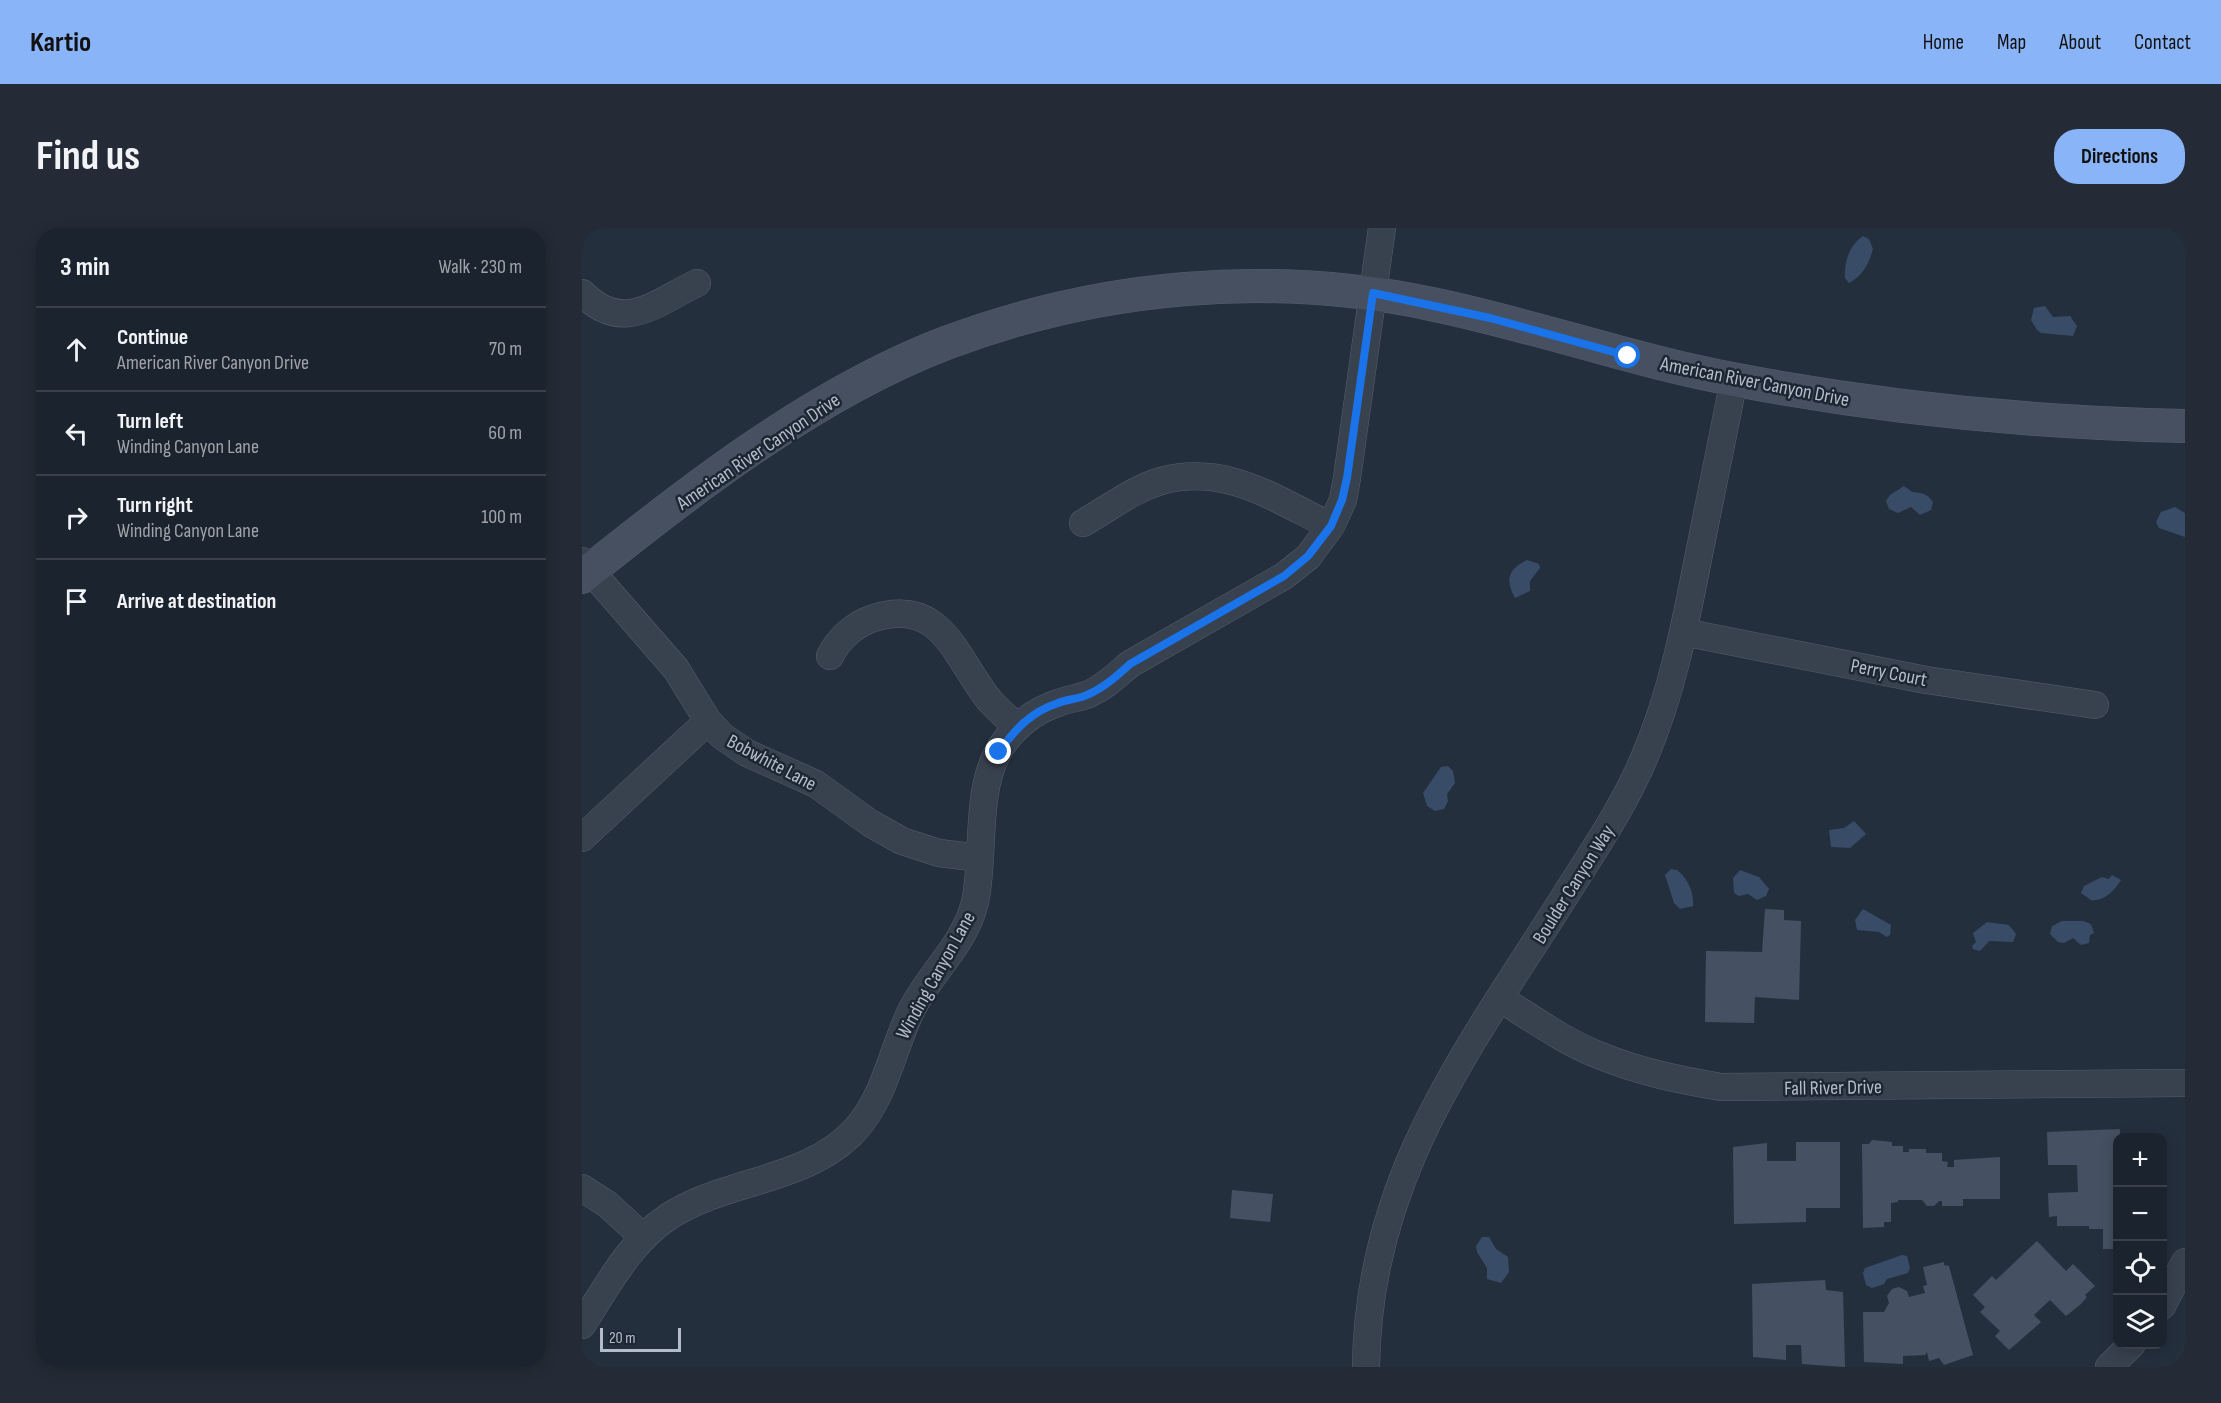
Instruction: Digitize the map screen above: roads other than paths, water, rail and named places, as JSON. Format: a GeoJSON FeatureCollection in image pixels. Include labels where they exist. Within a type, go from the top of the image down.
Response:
{"type":"FeatureCollection","features":[{"type":"Feature","properties":{"kind":"main road","name":"American River Canyon Drive"},"geometry":{"type":"LineString","coordinates":[[585,570],[738,459],[813,409],[892,366],[946,343],[1032,315],[1120,296],[1179,289],[1239,285],[1298,286],[1373,293],[1432,304],[1628,356],[1734,380],[1879,404],[1964,415],[2092,424],[2185,426]]}},
{"type":"Feature","properties":{"kind":"street","name":"Winding Canyon Lane"},"geometry":{"type":"LineString","coordinates":[[582,1325],[623,1262],[643,1237],[668,1217],[703,1199],[798,1168],[823,1156],[856,1129],[878,1098],[913,1009],[966,928],[975,902],[989,776],[999,752],[1017,727],[1034,714],[1056,703],[1089,694],[1110,682],[1130,664],[1284,576],[1308,556],[1331,526],[1342,500],[1347,478],[1382,228]]}},
{"type":"Feature","properties":{"kind":"street"},"geometry":{"type":"LineString","coordinates":[[582,293],[607,311],[623,316],[639,312],[697,283]]}},
{"type":"Feature","properties":{"kind":"street","name":"Boulder Canyon Way"},"geometry":{"type":"LineString","coordinates":[[1366,1367],[1371,1293],[1383,1236],[1400,1181],[1441,1094],[1616,815],[1645,756],[1660,716],[1683,632],[1734,380]]}},
{"type":"Feature","properties":{"kind":"street"},"geometry":{"type":"LineString","coordinates":[[1083,523],[1137,491],[1160,481],[1191,475],[1216,476],[1241,482],[1331,526]]}},
{"type":"Feature","properties":{"kind":"street","name":"Bobwhite Lane"},"geometry":{"type":"LineString","coordinates":[[585,570],[676,669],[708,721],[722,736],[747,753],[816,784],[870,823],[902,841],[939,853],[980,858]]}},
{"type":"Feature","properties":{"kind":"street"},"geometry":{"type":"LineString","coordinates":[[830,656],[845,635],[864,621],[895,614],[925,619],[940,629],[954,643],[990,700],[1017,727]]}},
{"type":"Feature","properties":{"kind":"street","name":"Perry Court"},"geometry":{"type":"LineString","coordinates":[[1683,632],[1926,680],[2095,705]]}},
{"type":"Feature","properties":{"kind":"street"},"geometry":{"type":"LineString","coordinates":[[582,838],[708,721]]}},
{"type":"Feature","properties":{"kind":"street","name":"Fall River Drive"},"geometry":{"type":"LineString","coordinates":[[1501,999],[1563,1037],[1600,1056],[1660,1076],[1721,1087],[2185,1083]]}},
{"type":"Feature","properties":{"kind":"street"},"geometry":{"type":"LineString","coordinates":[[582,1188],[607,1204],[643,1237]]}},
{"type":"Feature","properties":{"kind":"street"},"geometry":{"type":"LineString","coordinates":[[2167,1297],[2185,1262]]}},
{"type":"Feature","properties":{"kind":"street"},"geometry":{"type":"LineString","coordinates":[[2109,1367],[2127,1349]]}},
{"type":"Feature","properties":{"kind":"water"},"geometry":{"type":"Polygon","coordinates":[[[1863,236],[1869,239],[1873,249],[1865,269],[1849,283],[1845,278],[1845,266],[1851,249],[1863,236]]]}},
{"type":"Feature","properties":{"kind":"water"},"geometry":{"type":"Polygon","coordinates":[[[2045,306],[2053,317],[2070,316],[2077,326],[2073,336],[2041,333],[2037,330],[2031,320],[2034,308],[2045,306]]]}},
{"type":"Feature","properties":{"kind":"water"},"geometry":{"type":"Polygon","coordinates":[[[1904,486],[1912,492],[1926,495],[1933,502],[1931,510],[1920,515],[1911,507],[1898,513],[1889,509],[1886,501],[1890,495],[1904,486]]]}},
{"type":"Feature","properties":{"kind":"water"},"geometry":{"type":"Polygon","coordinates":[[[2175,507],[2185,513],[2185,537],[2159,528],[2156,522],[2161,512],[2175,507]]]}},
{"type":"Feature","properties":{"kind":"water"},"geometry":{"type":"Polygon","coordinates":[[[1527,560],[1539,564],[1540,568],[1530,581],[1530,591],[1515,598],[1510,586],[1510,576],[1516,567],[1527,560]]]}},
{"type":"Feature","properties":{"kind":"water"},"geometry":{"type":"Polygon","coordinates":[[[1448,766],[1453,771],[1455,783],[1447,794],[1448,801],[1444,809],[1435,811],[1427,806],[1423,793],[1441,767],[1448,766]]]}},
{"type":"Feature","properties":{"kind":"water"},"geometry":{"type":"Polygon","coordinates":[[[1854,821],[1866,834],[1850,848],[1831,847],[1829,830],[1844,828],[1854,821]]]}},
{"type":"Feature","properties":{"kind":"water"},"geometry":{"type":"Polygon","coordinates":[[[1671,869],[1677,870],[1687,882],[1693,906],[1680,909],[1674,903],[1665,875],[1671,869]]]}},
{"type":"Feature","properties":{"kind":"water"},"geometry":{"type":"Polygon","coordinates":[[[1740,870],[1759,877],[1769,889],[1766,896],[1757,900],[1748,894],[1739,896],[1734,893],[1733,878],[1740,870]]]}},
{"type":"Feature","properties":{"kind":"water"},"geometry":{"type":"Polygon","coordinates":[[[2112,875],[2121,880],[2105,897],[2091,900],[2081,893],[2084,886],[2102,877],[2109,879],[2112,875]]]}},
{"type":"Feature","properties":{"kind":"water"},"geometry":{"type":"Polygon","coordinates":[[[1863,909],[1891,925],[1890,935],[1887,937],[1879,932],[1857,930],[1855,920],[1863,909]]]}},
{"type":"Feature","properties":{"kind":"water"},"geometry":{"type":"Polygon","coordinates":[[[2062,921],[2083,921],[2091,924],[2094,933],[2090,935],[2089,943],[2081,945],[2073,938],[2064,943],[2058,942],[2050,934],[2052,926],[2062,921]]]}},
{"type":"Feature","properties":{"kind":"water"},"geometry":{"type":"Polygon","coordinates":[[[1987,922],[2009,925],[2016,934],[2013,942],[1989,941],[1980,951],[1973,949],[1972,946],[1976,942],[1973,933],[1987,922]]]}},
{"type":"Feature","properties":{"kind":"water"},"geometry":{"type":"Polygon","coordinates":[[[1482,1237],[1489,1237],[1496,1249],[1508,1257],[1509,1272],[1501,1283],[1487,1279],[1487,1268],[1476,1246],[1482,1237]]]}},
{"type":"Feature","properties":{"kind":"water"},"geometry":{"type":"Polygon","coordinates":[[[1902,1255],[1907,1256],[1910,1268],[1908,1273],[1887,1279],[1884,1284],[1872,1288],[1866,1285],[1863,1273],[1865,1268],[1902,1255]]]}}]}
